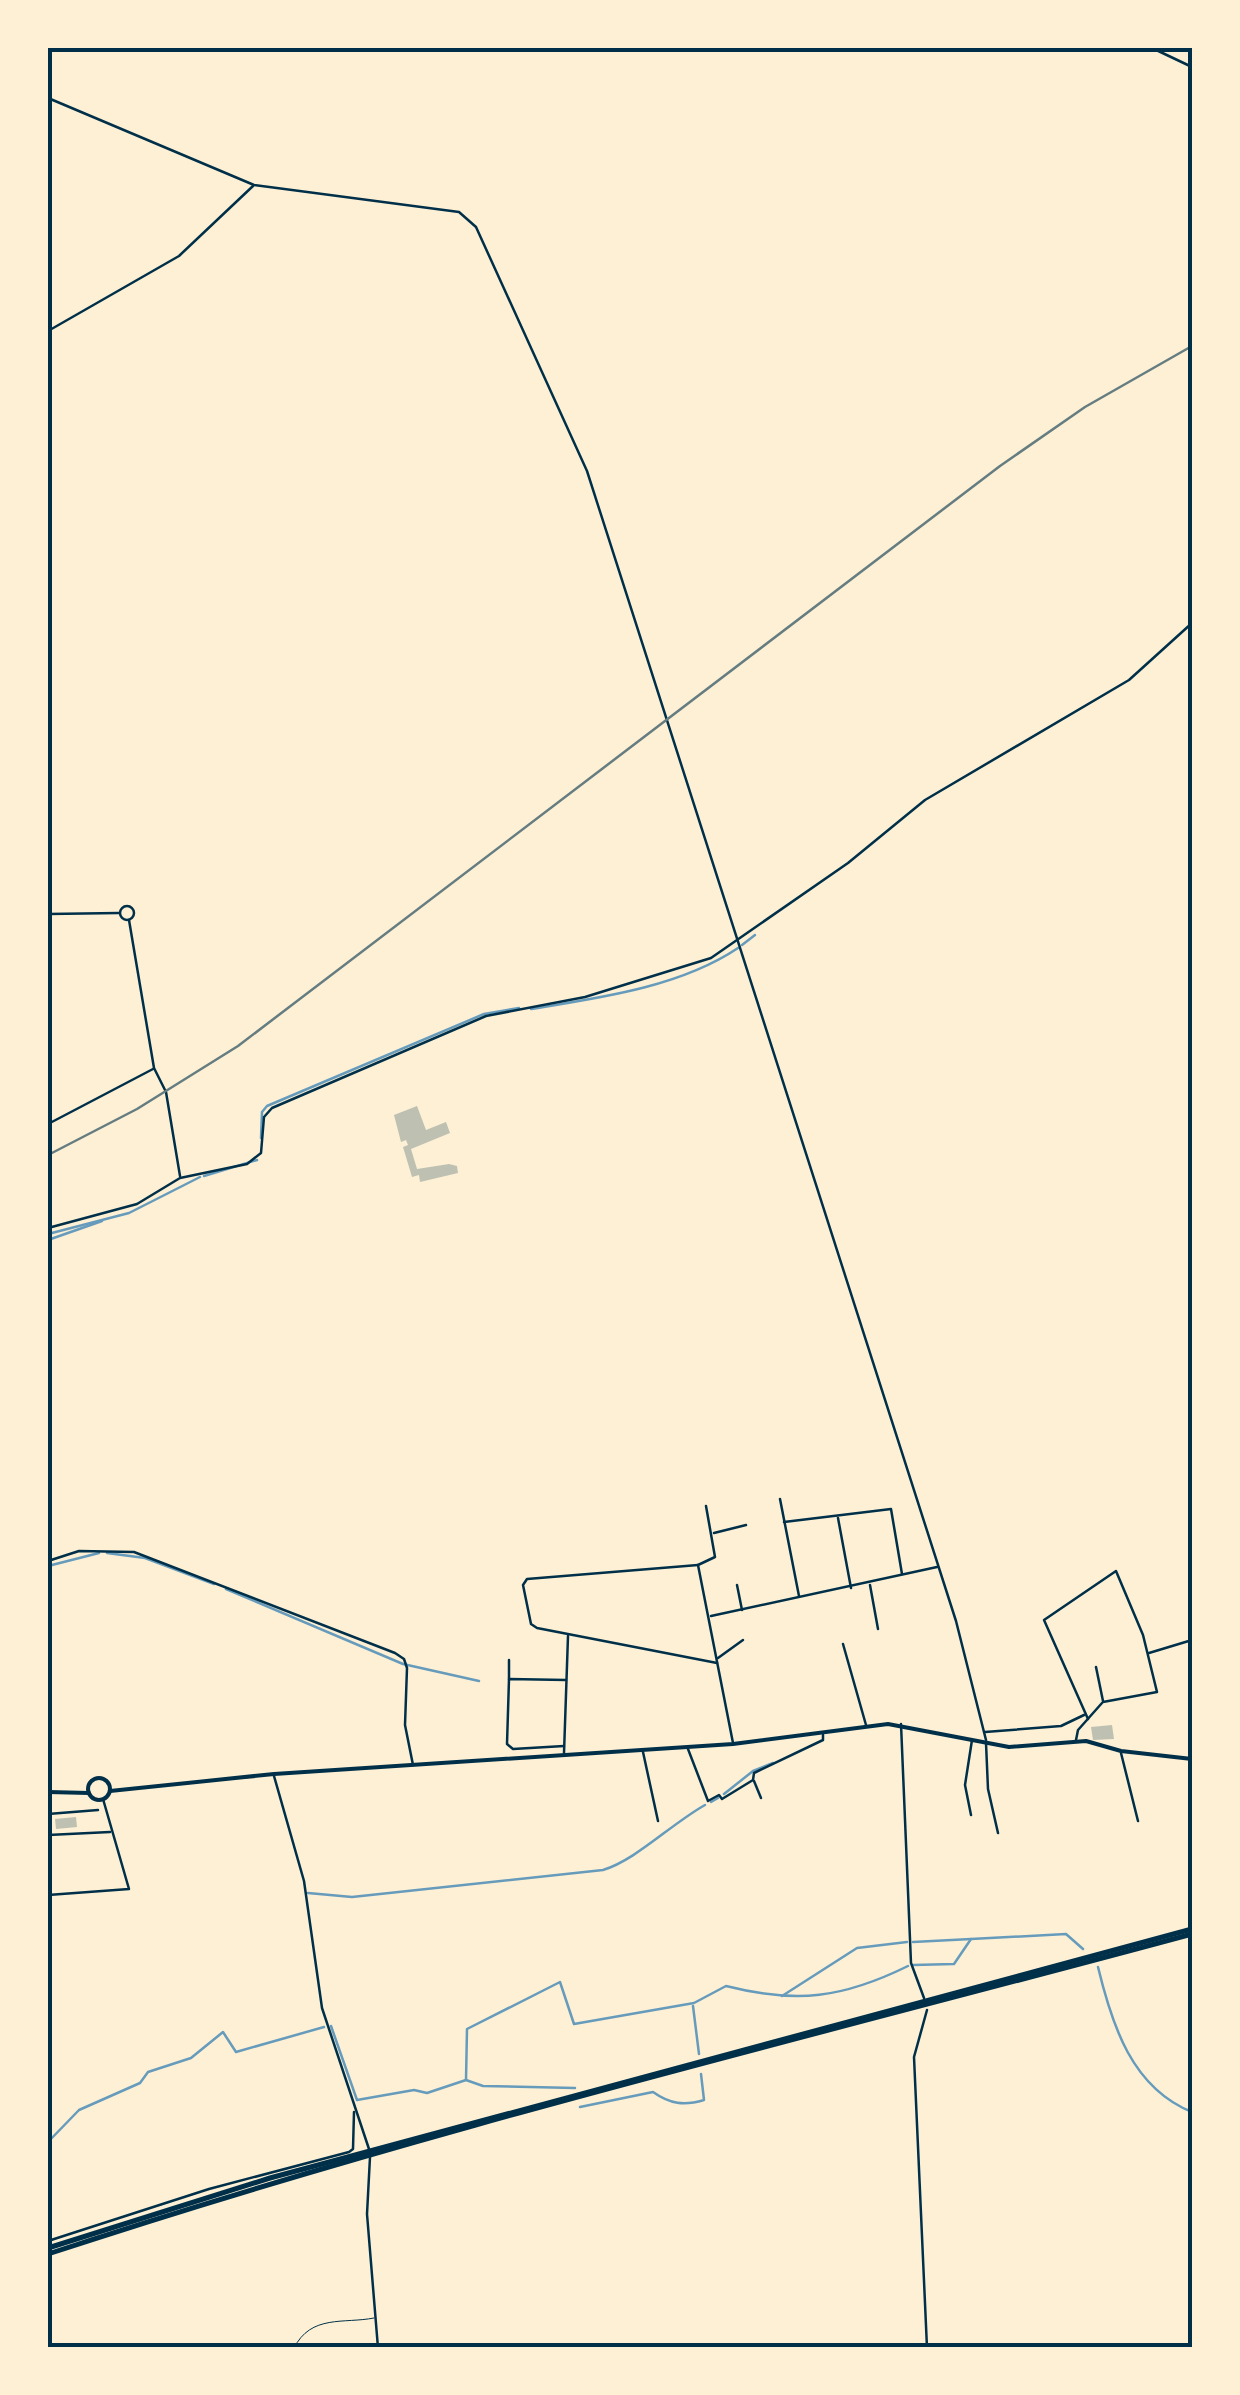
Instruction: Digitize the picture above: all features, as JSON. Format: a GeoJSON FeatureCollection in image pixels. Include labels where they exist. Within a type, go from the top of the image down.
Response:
{"type":"FeatureCollection","features":[{"type":"Feature","properties":{"kind":"highway"},"geometry":{"type":"LineString","coordinates":[[48,2248],[177,2205],[1192,1932]]}},
{"type":"Feature","properties":{"kind":"main road"},"geometry":{"type":"LineString","coordinates":[[48,1792],[76,1790],[103,1799],[110,1791],[124,1787],[688,1748],[902,1724],[1024,1748],[1076,1741],[1120,1751],[1192,1759]]}},
{"type":"Feature","properties":{"kind":"main road"},"geometry":{"type":"LineString","coordinates":[[76,1790],[98,1778],[124,1787]]}},
{"type":"Feature","properties":{"kind":"main road"},"geometry":{"type":"LineString","coordinates":[[89,1784],[89,1793]]}},
{"type":"Feature","properties":{"kind":"main road"},"geometry":{"type":"LineString","coordinates":[[109,1784],[110,1791]]}},
{"type":"Feature","properties":{"kind":"street"},"geometry":{"type":"LineString","coordinates":[[1152,48],[1192,67]]}},
{"type":"Feature","properties":{"kind":"street"},"geometry":{"type":"LineString","coordinates":[[48,98],[254,184],[449,210],[470,218],[587,472],[939,1567],[985,1732],[988,1789],[998,1833]]}},
{"type":"Feature","properties":{"kind":"street"},"geometry":{"type":"LineString","coordinates":[[48,331],[180,256],[254,184]]}},
{"type":"Feature","properties":{"kind":"street"},"geometry":{"type":"LineString","coordinates":[[48,1228],[137,1204],[180,1178],[247,1164],[261,1153],[264,1117],[272,1108],[486,1016],[572,1000],[711,958],[848,863],[925,800],[1129,680],[1192,623]]}},
{"type":"Feature","properties":{"kind":"street"},"geometry":{"type":"LineString","coordinates":[[120,913],[124,906],[131,908],[133,915],[129,920]]}},
{"type":"Feature","properties":{"kind":"street"},"geometry":{"type":"LineString","coordinates":[[48,914],[120,913],[129,920],[154,1068],[166,1092],[180,1178]]}},
{"type":"Feature","properties":{"kind":"street"},"geometry":{"type":"LineString","coordinates":[[48,1124],[154,1068]]}},
{"type":"Feature","properties":{"kind":"street"},"geometry":{"type":"LineString","coordinates":[[780,1500],[799,1599]]}},
{"type":"Feature","properties":{"kind":"street"},"geometry":{"type":"LineString","coordinates":[[706,1506],[715,1560],[527,1579],[523,1585],[531,1624],[568,1635],[717,1661],[744,1640]]}},
{"type":"Feature","properties":{"kind":"street"},"geometry":{"type":"LineString","coordinates":[[784,1522],[890,1509],[902,1576]]}},
{"type":"Feature","properties":{"kind":"street"},"geometry":{"type":"LineString","coordinates":[[838,1516],[852,1588]]}},
{"type":"Feature","properties":{"kind":"street"},"geometry":{"type":"LineString","coordinates":[[712,1534],[746,1526]]}},
{"type":"Feature","properties":{"kind":"street"},"geometry":{"type":"LineString","coordinates":[[48,1562],[79,1552],[134,1552],[280,1605],[404,1660],[405,1725],[414,1766]]}},
{"type":"Feature","properties":{"kind":"street"},"geometry":{"type":"LineString","coordinates":[[698,1564],[733,1744]]}},
{"type":"Feature","properties":{"kind":"street"},"geometry":{"type":"LineString","coordinates":[[709,1617],[939,1567]]}},
{"type":"Feature","properties":{"kind":"street"},"geometry":{"type":"LineString","coordinates":[[1076,1741],[1076,1732],[1104,1702],[1157,1692],[1148,1654],[1116,1572],[1044,1620],[1087,1717]]}},
{"type":"Feature","properties":{"kind":"street"},"geometry":{"type":"LineString","coordinates":[[870,1584],[878,1629]]}},
{"type":"Feature","properties":{"kind":"street"},"geometry":{"type":"LineString","coordinates":[[737,1585],[742,1611]]}},
{"type":"Feature","properties":{"kind":"street"},"geometry":{"type":"LineString","coordinates":[[564,1756],[568,1635]]}},
{"type":"Feature","properties":{"kind":"street"},"geometry":{"type":"LineString","coordinates":[[1148,1654],[1192,1640]]}},
{"type":"Feature","properties":{"kind":"street"},"geometry":{"type":"LineString","coordinates":[[843,1644],[866,1727]]}},
{"type":"Feature","properties":{"kind":"street"},"geometry":{"type":"LineString","coordinates":[[508,1660],[507,1744],[513,1749],[564,1746]]}},
{"type":"Feature","properties":{"kind":"street"},"geometry":{"type":"LineString","coordinates":[[1096,1667],[1104,1702]]}},
{"type":"Feature","properties":{"kind":"street"},"geometry":{"type":"LineString","coordinates":[[509,1679],[566,1680]]}},
{"type":"Feature","properties":{"kind":"street"},"geometry":{"type":"LineString","coordinates":[[985,1732],[1060,1726],[1087,1717]]}},
{"type":"Feature","properties":{"kind":"street"},"geometry":{"type":"LineString","coordinates":[[902,1724],[911,1963],[924,1998]]}},
{"type":"Feature","properties":{"kind":"street"},"geometry":{"type":"LineString","coordinates":[[761,1798],[754,1773],[781,1761],[780,1757],[823,1740],[823,1734]]}},
{"type":"Feature","properties":{"kind":"street"},"geometry":{"type":"LineString","coordinates":[[971,1815],[965,1784],[972,1738]]}},
{"type":"Feature","properties":{"kind":"street"},"geometry":{"type":"LineString","coordinates":[[688,1748],[708,1801],[719,1795],[722,1799],[753,1780]]}},
{"type":"Feature","properties":{"kind":"street"},"geometry":{"type":"LineString","coordinates":[[642,1751],[658,1821]]}},
{"type":"Feature","properties":{"kind":"street"},"geometry":{"type":"LineString","coordinates":[[1120,1751],[1138,1822]]}},
{"type":"Feature","properties":{"kind":"street"},"geometry":{"type":"LineString","coordinates":[[274,1774],[304,1881],[322,2008],[371,2160],[367,2214],[378,2348]]}},
{"type":"Feature","properties":{"kind":"street"},"geometry":{"type":"LineString","coordinates":[[48,1895],[129,1889],[103,1799]]}},
{"type":"Feature","properties":{"kind":"street"},"geometry":{"type":"LineString","coordinates":[[48,1814],[98,1810]]}},
{"type":"Feature","properties":{"kind":"street"},"geometry":{"type":"LineString","coordinates":[[48,1836],[112,1832]]}},
{"type":"Feature","properties":{"kind":"street"},"geometry":{"type":"LineString","coordinates":[[927,2010],[914,2057],[928,2348]]}},
{"type":"Feature","properties":{"kind":"street"},"geometry":{"type":"LineString","coordinates":[[48,2248],[209,2189],[348,2152],[353,2149],[354,2110]]}},
{"type":"Feature","properties":{"kind":"lane"},"geometry":{"type":"LineString","coordinates":[[294,2348],[298,2338],[326,2321],[376,2317]]}},
{"type":"Feature","properties":{"kind":"lane"},"geometry":{"type":"LineString","coordinates":[[270,2348],[282,2348]]}},
{"type":"Feature","properties":{"kind":"building"},"geometry":{"type":"Polygon","coordinates":[[[417,1106],[426,1130],[446,1122],[450,1133],[411,1149],[417,1169],[449,1164],[457,1166],[458,1173],[420,1182],[419,1175],[412,1177],[403,1147],[408,1145],[406,1140],[401,1142],[394,1115],[417,1106]]]}},
{"type":"Feature","properties":{"kind":"building"},"geometry":{"type":"Polygon","coordinates":[[[1112,1725],[1114,1739],[1093,1740],[1091,1727],[1112,1725]]]}},
{"type":"Feature","properties":{"kind":"building"},"geometry":{"type":"Polygon","coordinates":[[[76,1817],[77,1827],[56,1829],[55,1819],[76,1817]]]}},
{"type":"Feature","properties":{"kind":"waterway"},"geometry":{"type":"LineString","coordinates":[[742,945],[755,935]]}},
{"type":"Feature","properties":{"kind":"waterway"},"geometry":{"type":"LineString","coordinates":[[531,1009],[665,982],[738,948]]}},
{"type":"Feature","properties":{"kind":"waterway"},"geometry":{"type":"LineString","coordinates":[[261,1138],[262,1112],[267,1106],[484,1014],[519,1008]]}},
{"type":"Feature","properties":{"kind":"waterway"},"geometry":{"type":"LineString","coordinates":[[204,1176],[257,1160]]}},
{"type":"Feature","properties":{"kind":"waterway"},"geometry":{"type":"LineString","coordinates":[[48,1234],[129,1213],[200,1177]]}},
{"type":"Feature","properties":{"kind":"waterway"},"geometry":{"type":"LineString","coordinates":[[48,1240],[102,1221]]}},
{"type":"Feature","properties":{"kind":"waterway"},"geometry":{"type":"LineString","coordinates":[[48,1566],[99,1553]]}},
{"type":"Feature","properties":{"kind":"waterway"},"geometry":{"type":"LineString","coordinates":[[107,1553],[145,1558],[214,1584]]}},
{"type":"Feature","properties":{"kind":"waterway"},"geometry":{"type":"LineString","coordinates":[[226,1589],[403,1664],[479,1681]]}},
{"type":"Feature","properties":{"kind":"waterway"},"geometry":{"type":"LineString","coordinates":[[724,1794],[753,1771],[773,1763]]}},
{"type":"Feature","properties":{"kind":"waterway"},"geometry":{"type":"LineString","coordinates":[[711,1802],[718,1798]]}},
{"type":"Feature","properties":{"kind":"waterway"},"geometry":{"type":"LineString","coordinates":[[308,1893],[352,1897],[603,1870],[628,1858],[705,1805]]}},
{"type":"Feature","properties":{"kind":"waterway"},"geometry":{"type":"LineString","coordinates":[[913,1965],[954,1964],[971,1939],[1066,1934],[1083,1949]]}},
{"type":"Feature","properties":{"kind":"waterway"},"geometry":{"type":"LineString","coordinates":[[913,1942],[971,1939]]}},
{"type":"Feature","properties":{"kind":"waterway"},"geometry":{"type":"LineString","coordinates":[[782,1996],[857,1948],[907,1942]]}},
{"type":"Feature","properties":{"kind":"waterway"},"geometry":{"type":"LineString","coordinates":[[466,2080],[467,2029],[560,1982],[574,2024],[694,2003],[726,1986],[775,1995],[819,1995],[862,1985],[908,1966]]}},
{"type":"Feature","properties":{"kind":"waterway"},"geometry":{"type":"LineString","coordinates":[[1098,1967],[1118,2032],[1140,2071],[1171,2101],[1192,2112]]}},
{"type":"Feature","properties":{"kind":"waterway"},"geometry":{"type":"LineString","coordinates":[[693,2006],[699,2054]]}},
{"type":"Feature","properties":{"kind":"waterway"},"geometry":{"type":"LineString","coordinates":[[331,2026],[357,2100],[414,2090],[427,2093],[466,2080],[483,2086],[575,2088]]}},
{"type":"Feature","properties":{"kind":"waterway"},"geometry":{"type":"LineString","coordinates":[[48,2142],[79,2110],[140,2083],[148,2072],[191,2058],[223,2032],[236,2052],[324,2027]]}},
{"type":"Feature","properties":{"kind":"waterway"},"geometry":{"type":"LineString","coordinates":[[580,2107],[653,2092],[677,2103],[704,2100],[701,2074]]}},
{"type":"Feature","properties":{"kind":"railway"},"geometry":{"type":"LineString","coordinates":[[48,1155],[137,1109],[238,1046],[1000,466],[1085,407],[1192,346]]}}]}
